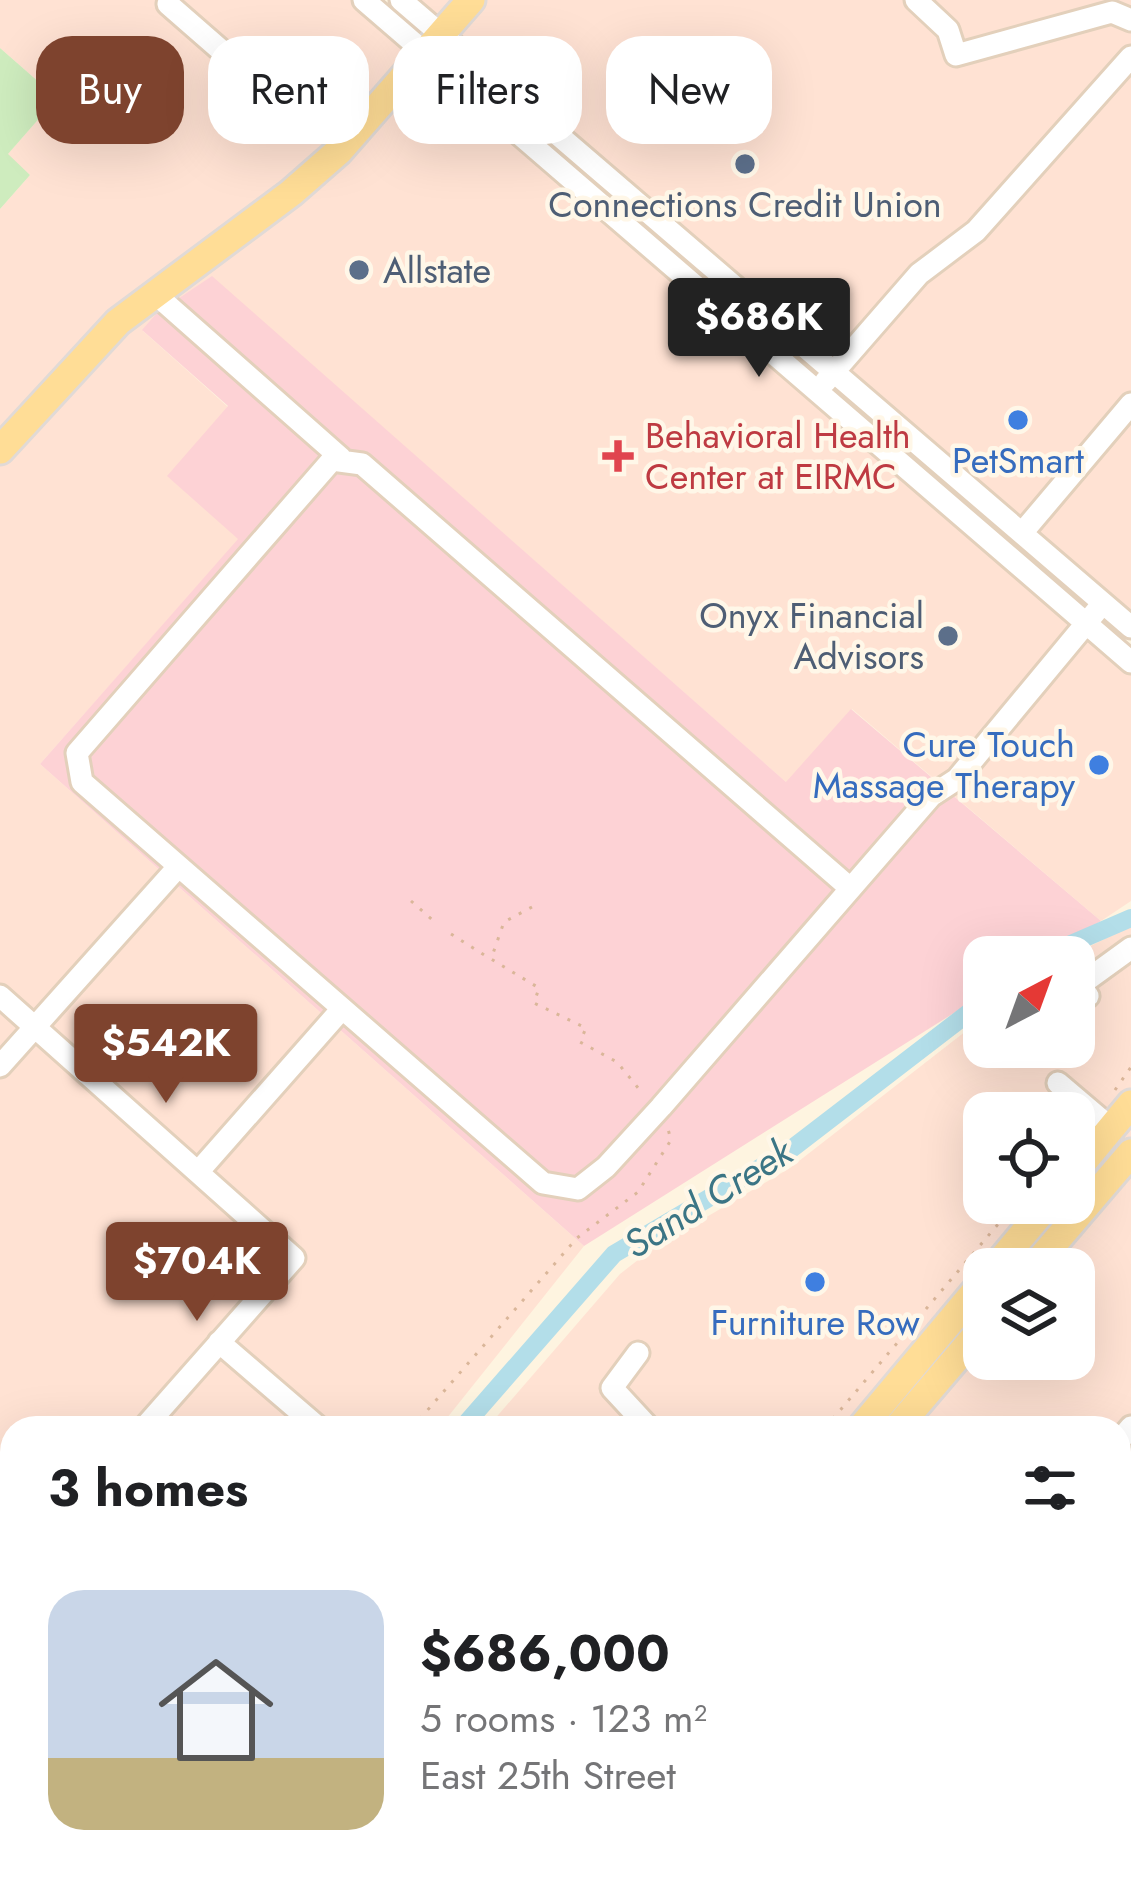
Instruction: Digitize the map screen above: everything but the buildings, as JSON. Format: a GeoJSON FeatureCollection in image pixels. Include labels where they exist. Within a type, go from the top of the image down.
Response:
{"type":"FeatureCollection","features":[{"type":"Feature","properties":{"kind":"main road"},"geometry":{"type":"LineString","coordinates":[[442,36],[470,0]]}},
{"type":"Feature","properties":{"kind":"main road"},"geometry":{"type":"LineString","coordinates":[[0,450],[118,322],[310,178],[393,90]]}},
{"type":"Feature","properties":{"kind":"main road"},"geometry":{"type":"LineString","coordinates":[[1095,1148],[1112,1128],[1123,1101]]}},
{"type":"Feature","properties":{"kind":"main road"},"geometry":{"type":"LineString","coordinates":[[1095,1187],[1099,1170],[1120,1142],[1112,1128]]}},
{"type":"Feature","properties":{"kind":"main road"},"geometry":{"type":"LineString","coordinates":[[1095,1195],[1131,1153]]}},
{"type":"Feature","properties":{"kind":"main road"},"geometry":{"type":"LineString","coordinates":[[1012,1248],[1032,1224]]}},
{"type":"Feature","properties":{"kind":"main road"},"geometry":{"type":"LineString","coordinates":[[1050,1248],[1071,1224]]}},
{"type":"Feature","properties":{"kind":"main road"},"geometry":{"type":"LineString","coordinates":[[885,1416],[963,1310]]}},
{"type":"Feature","properties":{"kind":"main road"},"geometry":{"type":"LineString","coordinates":[[888,1416],[963,1346]]}},
{"type":"Feature","properties":{"kind":"street"},"geometry":{"type":"LineString","coordinates":[[364,0],[419,36]]}},
{"type":"Feature","properties":{"kind":"street"},"geometry":{"type":"LineString","coordinates":[[401,0],[427,36]]}},
{"type":"Feature","properties":{"kind":"street"},"geometry":{"type":"LineString","coordinates":[[916,0],[948,30],[956,55],[1112,12],[1131,20]]}},
{"type":"Feature","properties":{"kind":"street"},"geometry":{"type":"LineString","coordinates":[[167,4],[208,39]]}},
{"type":"Feature","properties":{"kind":"street"},"geometry":{"type":"LineString","coordinates":[[817,392],[920,274],[976,231],[1131,57]]}},
{"type":"Feature","properties":{"kind":"street"},"geometry":{"type":"LineString","coordinates":[[542,144],[817,392],[1131,662]]}},
{"type":"Feature","properties":{"kind":"street"},"geometry":{"type":"LineString","coordinates":[[555,144],[834,371],[1131,626]]}},
{"type":"Feature","properties":{"kind":"street"},"geometry":{"type":"LineString","coordinates":[[154,293],[341,458],[362,464],[850,888]]}},
{"type":"Feature","properties":{"kind":"street"},"geometry":{"type":"LineString","coordinates":[[1022,533],[1131,404]]}},
{"type":"Feature","properties":{"kind":"street"},"geometry":{"type":"LineString","coordinates":[[341,458],[326,466],[77,753],[82,782],[543,1183],[578,1189],[632,1138],[931,796],[957,779],[1103,603]]}},
{"type":"Feature","properties":{"kind":"street"},"geometry":{"type":"LineString","coordinates":[[0,1066],[178,866]]}},
{"type":"Feature","properties":{"kind":"street"},"geometry":{"type":"LineString","coordinates":[[1095,974],[1131,948]]}},
{"type":"Feature","properties":{"kind":"street"},"geometry":{"type":"LineString","coordinates":[[0,996],[294,1258],[155,1416]]}},
{"type":"Feature","properties":{"kind":"street"},"geometry":{"type":"LineString","coordinates":[[198,1172],[340,1011]]}},
{"type":"Feature","properties":{"kind":"street"},"geometry":{"type":"LineString","coordinates":[[1058,1083],[1112,1128]]}},
{"type":"Feature","properties":{"kind":"street"},"geometry":{"type":"LineString","coordinates":[[220,1342],[305,1416]]}},
{"type":"Feature","properties":{"kind":"street"},"geometry":{"type":"LineString","coordinates":[[638,1353],[612,1388],[638,1416]]}},
{"type":"Feature","properties":{"kind":"path"},"geometry":{"type":"LineString","coordinates":[[411,901],[437,924]]}},
{"type":"Feature","properties":{"kind":"path"},"geometry":{"type":"LineString","coordinates":[[491,958],[504,922],[532,907]]}},
{"type":"Feature","properties":{"kind":"path"},"geometry":{"type":"LineString","coordinates":[[451,934],[539,988],[534,1003],[586,1028],[580,1042],[617,1062],[639,1089]]}},
{"type":"Feature","properties":{"kind":"path"},"geometry":{"type":"LineString","coordinates":[[1123,1101],[1115,1084],[1131,1066]]}},
{"type":"Feature","properties":{"kind":"path"},"geometry":{"type":"LineString","coordinates":[[422,1416],[577,1238],[638,1192],[671,1140],[663,1123]]}},
{"type":"Feature","properties":{"kind":"path"},"geometry":{"type":"LineString","coordinates":[[835,1416],[998,1224]]}},
{"type":"Feature","properties":{"kind":"shaded area"},"geometry":{"type":"Polygon","coordinates":[[[0,0],[361,0],[403,36],[393,36],[393,144],[528,144],[1131,662],[1131,901],[1101,921],[852,709],[787,783],[212,277],[143,331],[228,407],[168,476],[239,539],[40,764],[584,1246],[449,1416],[0,1416],[0,209],[30,175],[7,155],[36,122],[36,144],[184,144],[184,36],[36,36],[36,80],[0,48],[0,0]]]}},
{"type":"Feature","properties":{"kind":"shaded area"},"geometry":{"type":"Polygon","coordinates":[[[401,0],[1131,0],[1131,627],[569,144],[582,144],[582,36],[443,36],[401,0]]]}},
{"type":"Feature","properties":{"kind":"shaded area"},"geometry":{"type":"Polygon","coordinates":[[[212,276],[786,782],[851,709],[1101,921],[1077,936],[963,936],[963,1007],[584,1246],[40,764],[238,539],[167,476],[228,406],[142,330],[157,313],[212,276]]]}},
{"type":"Feature","properties":{"kind":"shaded area"},"geometry":{"type":"Polygon","coordinates":[[[1131,926],[1131,1416],[497,1416],[620,1274],[652,1249],[790,1168],[963,1033],[963,1068],[1095,1068],[1095,944],[1131,926]]]}},
{"type":"Feature","properties":{"kind":"green space"},"geometry":{"type":"Polygon","coordinates":[[[0,48],[36,80],[36,122],[8,154],[30,175],[0,209],[0,48]]]}},
{"type":"Feature","properties":{"kind":"waterway","name":"Sand Creek"},"geometry":{"type":"LineString","coordinates":[[1089,936],[1131,918]]}},
{"type":"Feature","properties":{"kind":"waterway","name":"Sand Creek"},"geometry":{"type":"LineString","coordinates":[[472,1416],[614,1254],[790,1150],[963,1017]]}},
{"type":"Feature","properties":{"kind":"place","name":"Connections Credit Union"},"geometry":{"type":"Point","coordinates":[745,164]}},
{"type":"Feature","properties":{"kind":"place","name":"Allstate"},"geometry":{"type":"Point","coordinates":[359,270]}},
{"type":"Feature","properties":{"kind":"place","name":"PetSmart"},"geometry":{"type":"Point","coordinates":[1018,420]}},
{"type":"Feature","properties":{"kind":"place","name":"Behavioral Health Center at EIRMC"},"geometry":{"type":"Point","coordinates":[618,456]}},
{"type":"Feature","properties":{"kind":"place","name":"Onyx Financial Advisors"},"geometry":{"type":"Point","coordinates":[948,636]}},
{"type":"Feature","properties":{"kind":"place","name":"Cure Touch Massage Therapy"},"geometry":{"type":"Point","coordinates":[1099,765]}},
{"type":"Feature","properties":{"kind":"place","name":"Furniture Row"},"geometry":{"type":"Point","coordinates":[815,1282]}}]}
